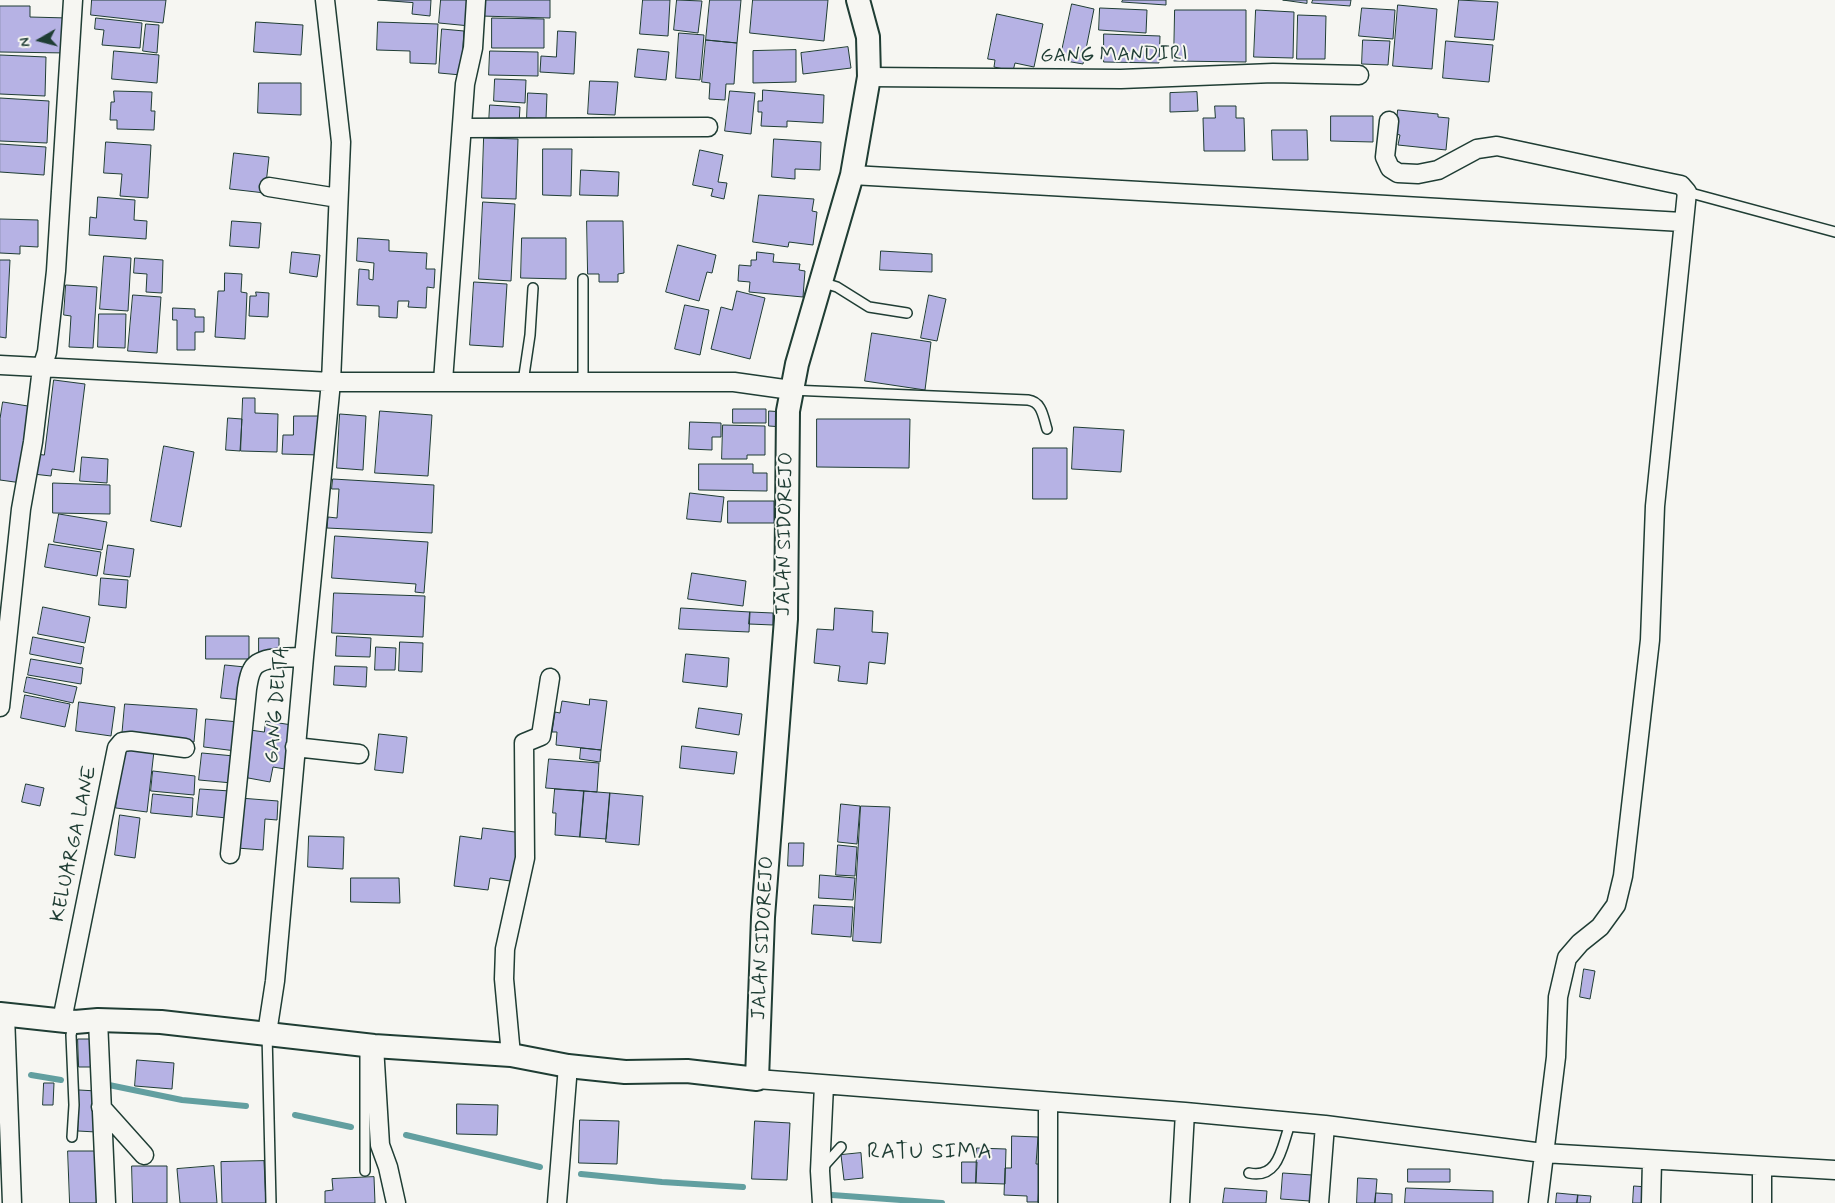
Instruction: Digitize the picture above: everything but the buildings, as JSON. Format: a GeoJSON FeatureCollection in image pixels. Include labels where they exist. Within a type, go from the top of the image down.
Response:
{"type":"FeatureCollection","features":[{"type":"Feature","properties":{"kind":"street"},"geometry":{"type":"LineString","coordinates":[[0,707],[21,509],[33,442],[42,368],[47,352],[56,271],[73,0]]}},
{"type":"Feature","properties":{"kind":"street","name":"GANG DELTA"},"geometry":{"type":"LineString","coordinates":[[267,1033],[275,981],[331,382],[341,142],[325,0]]}},
{"type":"Feature","properties":{"kind":"street"},"geometry":{"type":"LineString","coordinates":[[443,382],[465,84],[472,48],[476,0]]}},
{"type":"Feature","properties":{"kind":"street","name":"JALAN SIDOREJO"},"geometry":{"type":"LineString","coordinates":[[757,1079],[763,917],[786,619],[788,432],[791,390],[852,175],[869,78],[868,37],[858,0]]}},
{"type":"Feature","properties":{"kind":"street","name":"GANG MANDIRI"},"geometry":{"type":"LineString","coordinates":[[869,78],[1121,79],[1272,73],[1359,76]]}},
{"type":"Feature","properties":{"kind":"street"},"geometry":{"type":"LineString","coordinates":[[1389,121],[1384,157],[1390,168],[1398,173],[1418,174],[1438,170],[1477,149],[1497,146],[1672,182],[1681,185],[1687,192],[1682,222],[1654,506],[1650,640],[1623,876],[1616,905],[1600,927],[1580,943],[1567,958],[1558,997],[1556,1057],[1538,1203]]}},
{"type":"Feature","properties":{"kind":"street"},"geometry":{"type":"LineString","coordinates":[[462,128],[708,127]]}},
{"type":"Feature","properties":{"kind":"street"},"geometry":{"type":"LineString","coordinates":[[852,175],[1114,188],[1444,210],[1682,222]]}},
{"type":"Feature","properties":{"kind":"street"},"geometry":{"type":"LineString","coordinates":[[270,187],[338,198]]}},
{"type":"Feature","properties":{"kind":"street"},"geometry":{"type":"LineString","coordinates":[[0,365],[331,382],[734,382],[791,390]]}},
{"type":"Feature","properties":{"kind":"street"},"geometry":{"type":"LineString","coordinates":[[230,854],[247,689],[252,670],[258,664],[268,660],[304,657]]}},
{"type":"Feature","properties":{"kind":"street"},"geometry":{"type":"LineString","coordinates":[[510,1055],[504,979],[505,949],[525,858],[524,743],[541,736],[550,678]]}},
{"type":"Feature","properties":{"kind":"street","name":"KELUARGA LANE"},"geometry":{"type":"LineString","coordinates":[[68,1021],[116,748],[122,742],[131,741],[185,748]]}},
{"type":"Feature","properties":{"kind":"street"},"geometry":{"type":"LineString","coordinates":[[296,747],[359,754]]}},
{"type":"Feature","properties":{"kind":"street"},"geometry":{"type":"LineString","coordinates":[[12,1203],[3,1014],[68,1021],[162,1022],[370,1045],[510,1055],[568,1066],[625,1072],[687,1071],[824,1085],[1185,1112],[1325,1125],[1543,1153],[1652,1161],[1835,1170]]}},
{"type":"Feature","properties":{"kind":"street"},"geometry":{"type":"LineString","coordinates":[[98,1020],[106,1203]]}},
{"type":"Feature","properties":{"kind":"street"},"geometry":{"type":"LineString","coordinates":[[370,1045],[380,1145],[388,1166],[396,1203]]}},
{"type":"Feature","properties":{"kind":"street"},"geometry":{"type":"LineString","coordinates":[[557,1203],[568,1066]]}},
{"type":"Feature","properties":{"kind":"street"},"geometry":{"type":"LineString","coordinates":[[822,1203],[820,1171],[824,1085]]}},
{"type":"Feature","properties":{"kind":"street"},"geometry":{"type":"LineString","coordinates":[[1048,1102],[1048,1203]]}},
{"type":"Feature","properties":{"kind":"street"},"geometry":{"type":"LineString","coordinates":[[101,1107],[144,1155]]}},
{"type":"Feature","properties":{"kind":"street"},"geometry":{"type":"LineString","coordinates":[[1180,1203],[1185,1112]]}},
{"type":"Feature","properties":{"kind":"street"},"geometry":{"type":"LineString","coordinates":[[1319,1203],[1325,1125]]}},
{"type":"Feature","properties":{"kind":"street"},"geometry":{"type":"LineString","coordinates":[[1651,1203],[1652,1161]]}},
{"type":"Feature","properties":{"kind":"street"},"geometry":{"type":"LineString","coordinates":[[1762,1166],[1762,1203]]}},
{"type":"Feature","properties":{"kind":"lane"},"geometry":{"type":"LineString","coordinates":[[1687,192],[1835,232]]}},
{"type":"Feature","properties":{"kind":"lane"},"geometry":{"type":"LineString","coordinates":[[583,383],[584,280]]}},
{"type":"Feature","properties":{"kind":"lane"},"geometry":{"type":"LineString","coordinates":[[821,282],[837,287],[869,307],[907,313]]}},
{"type":"Feature","properties":{"kind":"lane"},"geometry":{"type":"LineString","coordinates":[[522,382],[530,335],[533,288]]}},
{"type":"Feature","properties":{"kind":"lane"},"geometry":{"type":"LineString","coordinates":[[791,390],[1035,401],[1039,405],[1047,429]]}},
{"type":"Feature","properties":{"kind":"lane"},"geometry":{"type":"LineString","coordinates":[[68,1021],[71,1035],[74,1106],[72,1137]]}},
{"type":"Feature","properties":{"kind":"lane"},"geometry":{"type":"LineString","coordinates":[[267,1033],[271,1203]]}},
{"type":"Feature","properties":{"kind":"lane"},"geometry":{"type":"LineString","coordinates":[[365,1171],[370,1045]]}},
{"type":"Feature","properties":{"kind":"lane"},"geometry":{"type":"LineString","coordinates":[[1249,1173],[1261,1174],[1275,1166],[1283,1152],[1291,1122]]}},
{"type":"Feature","properties":{"kind":"lane"},"geometry":{"type":"LineString","coordinates":[[820,1171],[841,1147]]}},
{"type":"Feature","properties":{"kind":"waterway"},"geometry":{"type":"LineString","coordinates":[[31,1075],[61,1080]]}},
{"type":"Feature","properties":{"kind":"waterway"},"geometry":{"type":"LineString","coordinates":[[109,1085],[182,1100],[246,1106]]}},
{"type":"Feature","properties":{"kind":"waterway"},"geometry":{"type":"LineString","coordinates":[[295,1115],[351,1127]]}},
{"type":"Feature","properties":{"kind":"waterway"},"geometry":{"type":"LineString","coordinates":[[406,1135],[540,1167]]}},
{"type":"Feature","properties":{"kind":"waterway"},"geometry":{"type":"LineString","coordinates":[[581,1174],[743,1187]]}},
{"type":"Feature","properties":{"kind":"waterway"},"geometry":{"type":"LineString","coordinates":[[832,1195],[942,1203]]}},
{"type":"Feature","properties":{"kind":"district","name":"RATU SIMA"},"geometry":{"type":"Point","coordinates":[930,1153]}}]}
